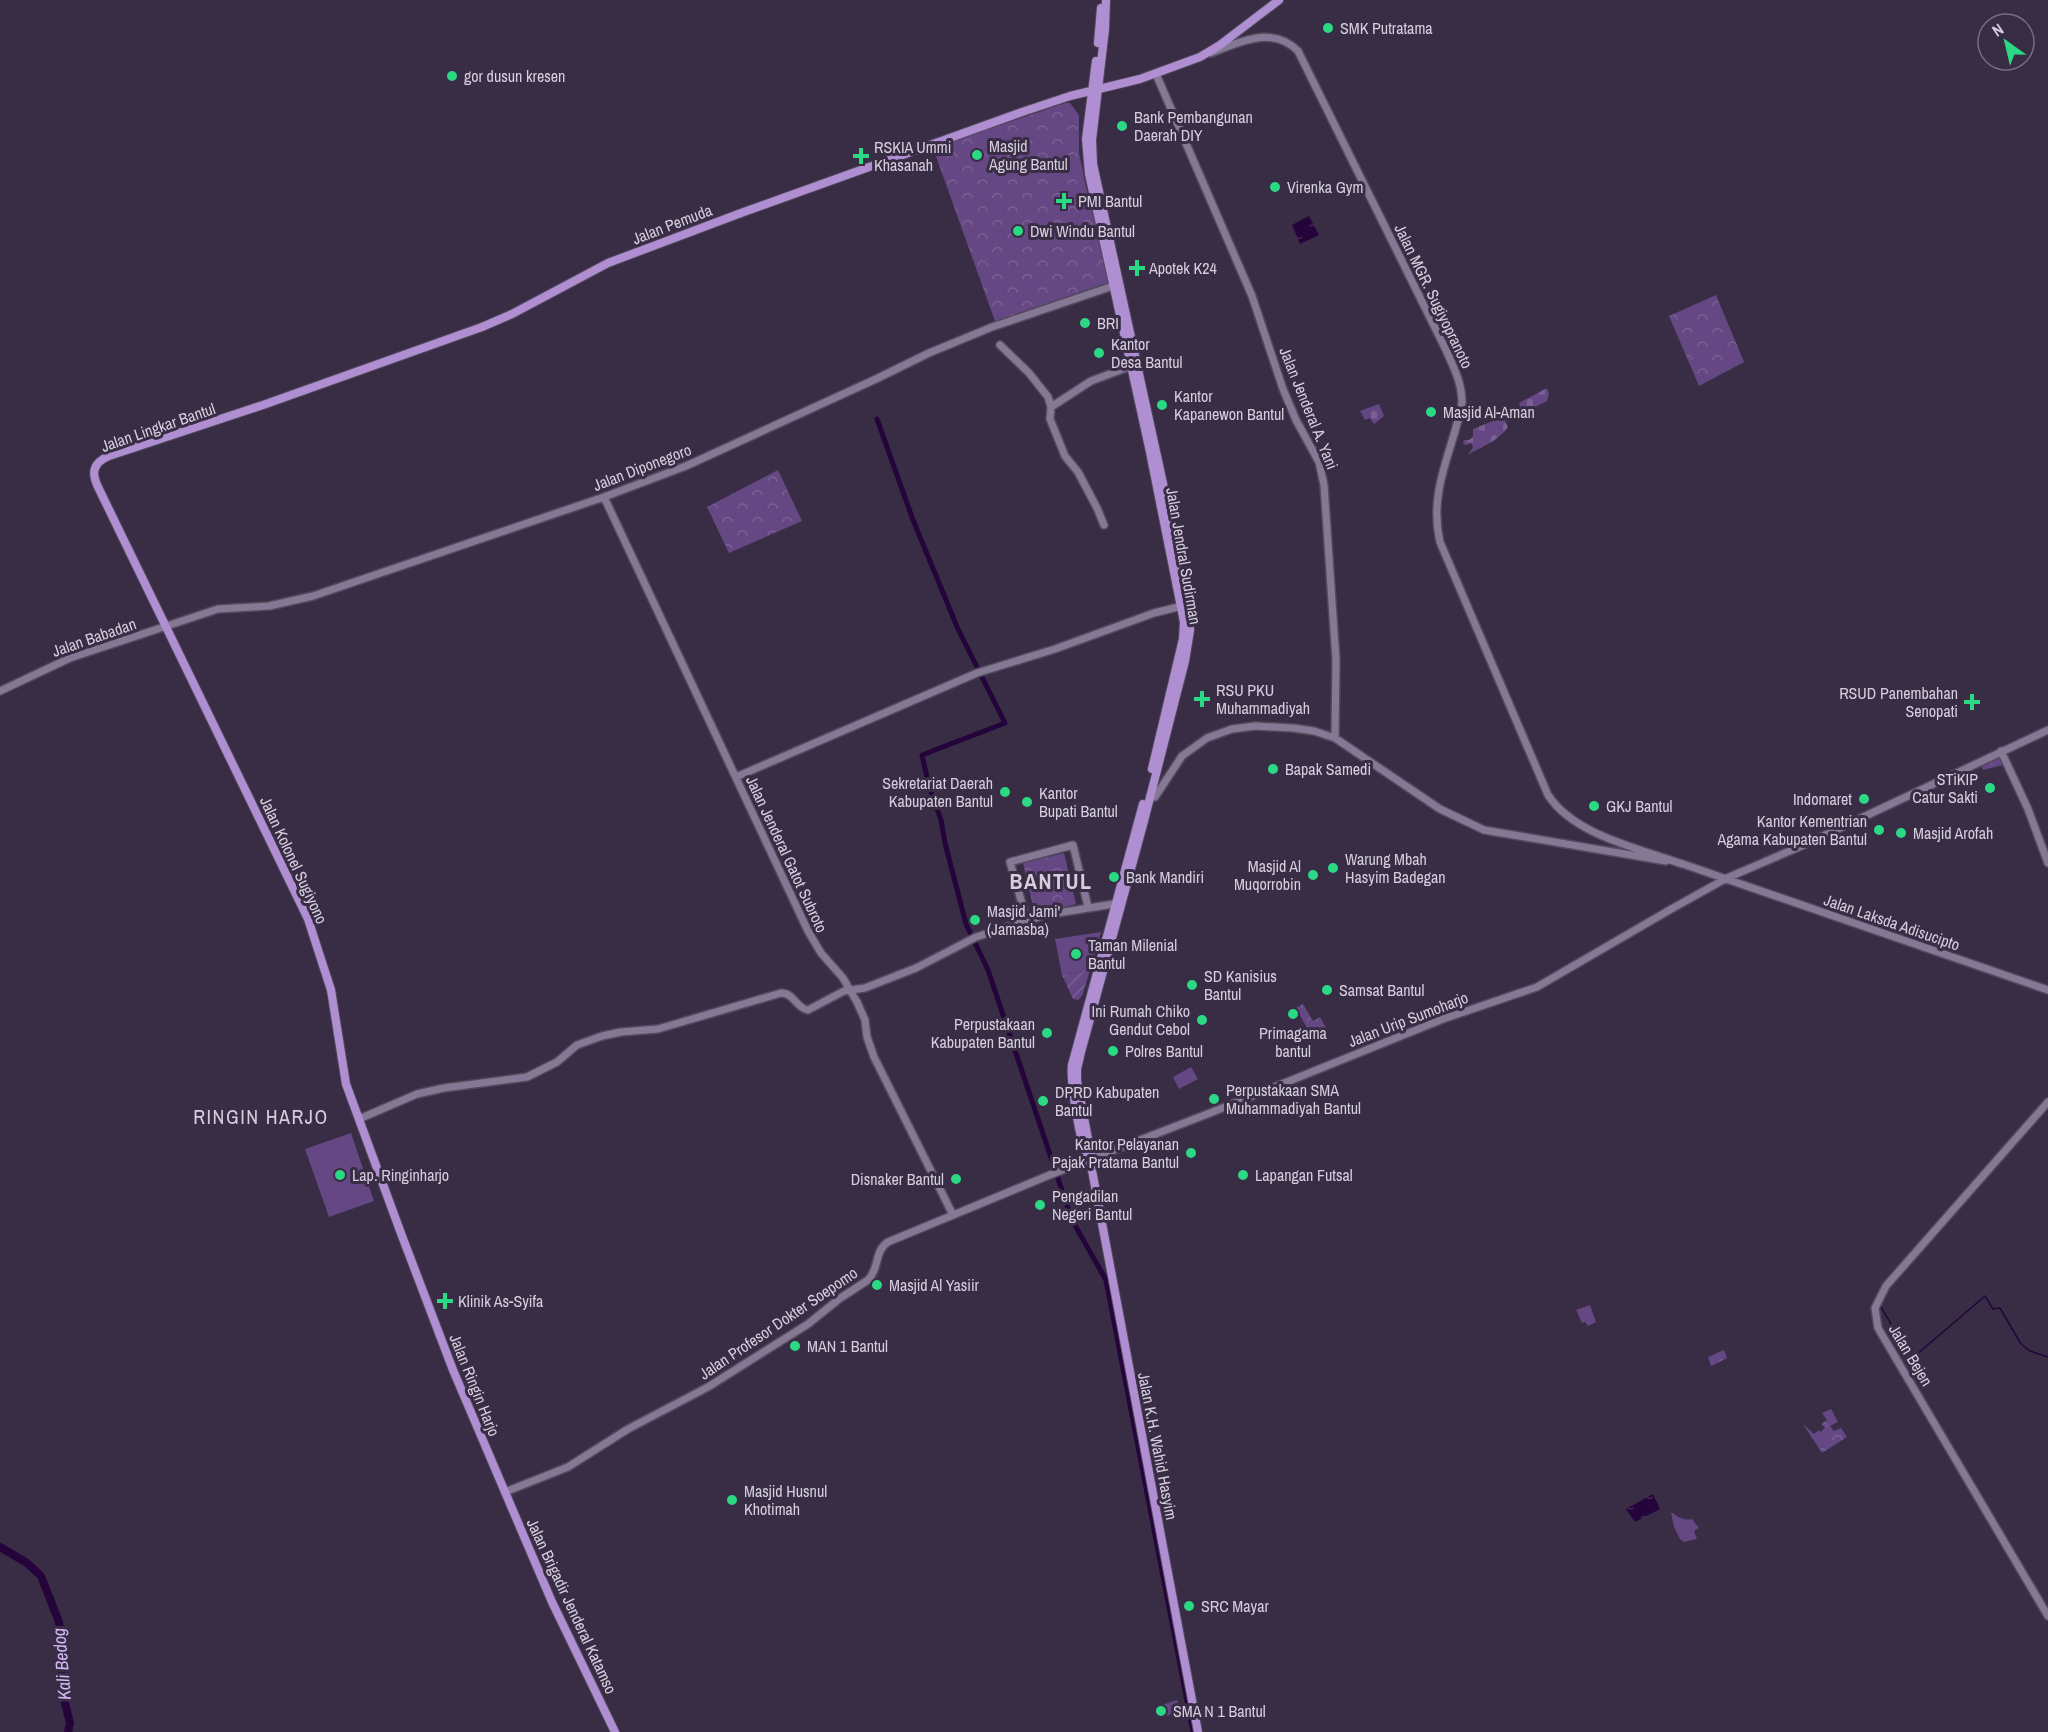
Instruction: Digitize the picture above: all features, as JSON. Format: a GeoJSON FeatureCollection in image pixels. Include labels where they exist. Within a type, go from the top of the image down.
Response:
{"type":"FeatureCollection","features":[{"type":"Feature","properties":{"kind":"main road"},"geometry":{"type":"LineString","coordinates":[[1096,90],[1102,0]]}},
{"type":"Feature","properties":{"kind":"main road"},"geometry":{"type":"LineString","coordinates":[[1096,90],[1106,0]]}},
{"type":"Feature","properties":{"kind":"main road","name":"Jalan Pemuda"},"geometry":{"type":"LineString","coordinates":[[263,405],[482,327],[513,314],[600,267],[676,237],[1022,112],[1096,90],[1118,86],[1191,61],[1221,45],[1279,0]]}},
{"type":"Feature","properties":{"kind":"main road","name":"Jalan MGR. Sugiyopranoto"},"geometry":{"type":"LineString","coordinates":[[1191,61],[1228,46],[1258,38],[1269,37],[1289,42],[1298,51],[1460,381],[1462,390],[1460,417],[1437,493],[1437,532],[1542,783],[1559,810],[1578,825],[1682,864]]}},
{"type":"Feature","properties":{"kind":"main road","name":"Jalan Jenderal A. Yani"},"geometry":{"type":"LineString","coordinates":[[1156,74],[1252,296],[1296,420],[1321,468],[1336,660],[1335,738]]}},
{"type":"Feature","properties":{"kind":"main road","name":"Jalan Jendral Sudirman"},"geometry":{"type":"LineString","coordinates":[[1090,1162],[1073,1089],[1072,1065],[1150,796],[1175,689],[1184,635],[1182,606],[1154,455],[1113,286],[1086,151],[1087,132],[1096,90]]}},
{"type":"Feature","properties":{"kind":"main road","name":"Jalan Jendral Sudirman"},"geometry":{"type":"LineString","coordinates":[[1096,90],[1092,140],[1093,164],[1154,455],[1190,610],[1189,639],[1119,903]]}},
{"type":"Feature","properties":{"kind":"main road","name":"Jalan Diponegoro"},"geometry":{"type":"LineString","coordinates":[[165,626],[218,609],[269,606],[313,596],[604,497],[709,456],[929,352],[990,328],[1113,286]]}},
{"type":"Feature","properties":{"kind":"main road"},"geometry":{"type":"LineString","coordinates":[[1000,345],[1034,378],[1047,395],[1051,407],[1050,419],[1065,456],[1078,472],[1104,525]]}},
{"type":"Feature","properties":{"kind":"main road"},"geometry":{"type":"LineString","coordinates":[[1051,407],[1091,381],[1131,366]]}},
{"type":"Feature","properties":{"kind":"main road","name":"Jalan Lingkar Bantul"},"geometry":{"type":"LineString","coordinates":[[165,626],[96,483],[93,473],[95,466],[106,457],[263,405]]}},
{"type":"Feature","properties":{"kind":"main road","name":"Jalan Jenderal Gatot Subroto"},"geometry":{"type":"LineString","coordinates":[[604,497],[811,938],[838,971],[862,1012],[874,1057],[952,1215]]}},
{"type":"Feature","properties":{"kind":"main road"},"geometry":{"type":"LineString","coordinates":[[736,777],[979,672],[1055,649],[1139,618],[1182,606]]}},
{"type":"Feature","properties":{"kind":"main road","name":"Jalan Babadan"},"geometry":{"type":"LineString","coordinates":[[0,691],[70,658],[165,626]]}},
{"type":"Feature","properties":{"kind":"main road","name":"Jalan Kolonel Sugiyono"},"geometry":{"type":"LineString","coordinates":[[165,626],[308,919],[327,974],[345,1079],[359,1119]]}},
{"type":"Feature","properties":{"kind":"main road"},"geometry":{"type":"LineString","coordinates":[[1150,796],[1155,797],[1186,752],[1220,732],[1255,726],[1314,731],[1335,738],[1440,809],[1477,827],[1682,864]]}},
{"type":"Feature","properties":{"kind":"main road","name":"Jalan Urip Sumoharjo"},"geometry":{"type":"LineString","coordinates":[[1090,1162],[1443,1019],[1537,987],[1727,878],[2048,730]]}},
{"type":"Feature","properties":{"kind":"main road"},"geometry":{"type":"LineString","coordinates":[[2001,751],[2028,809],[2048,863]]}},
{"type":"Feature","properties":{"kind":"main road"},"geometry":{"type":"LineString","coordinates":[[1027,921],[1010,862],[1073,844],[1088,907]]}},
{"type":"Feature","properties":{"kind":"main road","name":"Jalan Laksda Adisucipto"},"geometry":{"type":"LineString","coordinates":[[1682,864],[2048,990]]}},
{"type":"Feature","properties":{"kind":"main road"},"geometry":{"type":"LineString","coordinates":[[1752,868],[1747,872],[1746,878],[1752,887]]}},
{"type":"Feature","properties":{"kind":"main road"},"geometry":{"type":"LineString","coordinates":[[1704,872],[1707,883],[1704,890]]}},
{"type":"Feature","properties":{"kind":"main road"},"geometry":{"type":"LineString","coordinates":[[359,1119],[410,1096],[427,1091],[528,1077],[557,1062],[577,1045],[602,1036],[619,1032],[658,1029],[781,993],[789,994],[806,1010],[844,991],[865,988],[892,978],[974,938],[1027,921],[1088,907],[1119,903]]}},
{"type":"Feature","properties":{"kind":"main road","name":"Jalan Bejen"},"geometry":{"type":"LineString","coordinates":[[2048,1102],[1886,1286],[1875,1308],[1878,1328],[2048,1616]]}},
{"type":"Feature","properties":{"kind":"main road","name":"Jalan Ringin Harjo"},"geometry":{"type":"LineString","coordinates":[[359,1119],[453,1370],[505,1492]]}},
{"type":"Feature","properties":{"kind":"main road","name":"Jalan Profesor Dokter Soepomo"},"geometry":{"type":"LineString","coordinates":[[505,1492],[568,1467],[628,1429],[716,1382],[808,1324],[874,1274],[879,1252],[885,1244],[1062,1170],[1090,1162]]}},
{"type":"Feature","properties":{"kind":"main road","name":"Jalan K.H. Wahid Hasyim"},"geometry":{"type":"LineString","coordinates":[[1090,1162],[1198,1732]]}},
{"type":"Feature","properties":{"kind":"main road","name":"Jalan Brigadir Jenderal Katamso"},"geometry":{"type":"LineString","coordinates":[[505,1492],[552,1602],[615,1732]]}},
{"type":"Feature","properties":{"kind":"green space"},"geometry":{"type":"Polygon","coordinates":[[[1070,103],[1079,115],[1079,153],[1112,286],[996,324],[933,148],[1070,103]]]}},
{"type":"Feature","properties":{"kind":"green space"},"geometry":{"type":"Polygon","coordinates":[[[1716,295],[1744,362],[1699,386],[1669,316],[1716,295]]]}},
{"type":"Feature","properties":{"kind":"green space"},"geometry":{"type":"Polygon","coordinates":[[[1547,388],[1549,393],[1547,401],[1537,406],[1521,409],[1519,403],[1547,388]]]}},
{"type":"Feature","properties":{"kind":"green space"},"geometry":{"type":"Polygon","coordinates":[[[1379,404],[1384,416],[1374,424],[1370,418],[1365,420],[1360,411],[1379,404]]]}},
{"type":"Feature","properties":{"kind":"green space"},"geometry":{"type":"Polygon","coordinates":[[[1503,417],[1508,427],[1504,432],[1495,440],[1468,455],[1473,447],[1471,443],[1463,444],[1464,440],[1473,437],[1473,429],[1503,417]]]}},
{"type":"Feature","properties":{"kind":"green space"},"geometry":{"type":"Polygon","coordinates":[[[778,470],[802,521],[729,553],[707,507],[778,470]]]}},
{"type":"Feature","properties":{"kind":"green space"},"geometry":{"type":"Polygon","coordinates":[[[2002,750],[2016,780],[2011,782],[2003,765],[1983,770],[1979,761],[2002,750]]]}},
{"type":"Feature","properties":{"kind":"green space"},"geometry":{"type":"Polygon","coordinates":[[[1064,853],[1076,904],[1035,914],[1023,863],[1064,853]]]}},
{"type":"Feature","properties":{"kind":"green space","name":"Taman Milenial Bantul"},"geometry":{"type":"Polygon","coordinates":[[[1101,932],[1090,970],[1062,975],[1055,939],[1101,932]]]}},
{"type":"Feature","properties":{"kind":"green space"},"geometry":{"type":"Polygon","coordinates":[[[1090,970],[1082,996],[1078,1000],[1073,999],[1062,975],[1090,970]]]}},
{"type":"Feature","properties":{"kind":"green space"},"geometry":{"type":"Polygon","coordinates":[[[1303,1004],[1313,1021],[1320,1017],[1329,1033],[1314,1041],[1296,1008],[1303,1004]]]}},
{"type":"Feature","properties":{"kind":"green space"},"geometry":{"type":"Polygon","coordinates":[[[1191,1067],[1198,1079],[1179,1089],[1173,1077],[1191,1067]]]}},
{"type":"Feature","properties":{"kind":"green space","name":"Lap. Ringinharjo"},"geometry":{"type":"Polygon","coordinates":[[[351,1133],[374,1201],[329,1217],[305,1149],[351,1133]]]}},
{"type":"Feature","properties":{"kind":"green space"},"geometry":{"type":"Polygon","coordinates":[[[1590,1305],[1596,1322],[1588,1326],[1585,1322],[1582,1323],[1576,1310],[1590,1305]]]}},
{"type":"Feature","properties":{"kind":"green space"},"geometry":{"type":"Polygon","coordinates":[[[1724,1350],[1727,1358],[1711,1366],[1708,1357],[1724,1350]]]}},
{"type":"Feature","properties":{"kind":"green space"},"geometry":{"type":"Polygon","coordinates":[[[1831,1409],[1838,1422],[1830,1426],[1834,1431],[1841,1428],[1847,1437],[1822,1453],[1803,1424],[1814,1434],[1819,1430],[1820,1432],[1825,1428],[1821,1424],[1827,1420],[1822,1413],[1831,1409]]]}},
{"type":"Feature","properties":{"kind":"green space"},"geometry":{"type":"Polygon","coordinates":[[[1671,1513],[1684,1519],[1692,1519],[1699,1528],[1694,1531],[1697,1539],[1684,1542],[1680,1539],[1671,1513]]]}},
{"type":"Feature","properties":{"kind":"green space"},"geometry":{"type":"Polygon","coordinates":[[[1177,1700],[1180,1712],[1162,1717],[1159,1706],[1177,1700]]]}},
{"type":"Feature","properties":{"kind":"water"},"geometry":{"type":"Polygon","coordinates":[[[1309,216],[1319,235],[1300,244],[1292,225],[1309,216]]]}},
{"type":"Feature","properties":{"kind":"water"},"geometry":{"type":"Polygon","coordinates":[[[1653,1494],[1660,1509],[1635,1522],[1626,1509],[1653,1494]]]}},
{"type":"Feature","properties":{"kind":"waterway"},"geometry":{"type":"LineString","coordinates":[[877,419],[913,520],[958,629],[1005,723],[922,755],[929,786],[941,820],[966,924],[988,970],[1072,1220],[1106,1280],[1193,1732]]}},
{"type":"Feature","properties":{"kind":"waterway"},"geometry":{"type":"LineString","coordinates":[[1880,1306],[1909,1361],[1985,1296],[1993,1309],[2000,1308],[2021,1344],[2030,1351],[2048,1357]]}},
{"type":"Feature","properties":{"kind":"waterway","name":"Kali Bedog"},"geometry":{"type":"LineString","coordinates":[[0,1547],[27,1563],[41,1576],[59,1622],[62,1643],[60,1665],[70,1723],[68,1732]]}},
{"type":"Feature","properties":{"kind":"place","name":"SMK Putratama"},"geometry":{"type":"Point","coordinates":[1328,28]}},
{"type":"Feature","properties":{"kind":"place","name":"gor dusun kresen"},"geometry":{"type":"Point","coordinates":[452,76]}},
{"type":"Feature","properties":{"kind":"place","name":"Bank Pembangunan Daerah DIY"},"geometry":{"type":"Point","coordinates":[1122,126]}},
{"type":"Feature","properties":{"kind":"place","name":"Masjid Agung Bantul"},"geometry":{"type":"Point","coordinates":[977,155]}},
{"type":"Feature","properties":{"kind":"place","name":"RSKIA Ummi Khasanah"},"geometry":{"type":"Point","coordinates":[861,156]}},
{"type":"Feature","properties":{"kind":"place","name":"Virenka Gym"},"geometry":{"type":"Point","coordinates":[1275,187]}},
{"type":"Feature","properties":{"kind":"place","name":"PMI Bantul"},"geometry":{"type":"Point","coordinates":[1064,201]}},
{"type":"Feature","properties":{"kind":"place","name":"Dwi Windu Bantul"},"geometry":{"type":"Point","coordinates":[1018,231]}},
{"type":"Feature","properties":{"kind":"place","name":"Apotek K24"},"geometry":{"type":"Point","coordinates":[1137,268]}},
{"type":"Feature","properties":{"kind":"place","name":"BRI"},"geometry":{"type":"Point","coordinates":[1085,323]}},
{"type":"Feature","properties":{"kind":"place","name":"Kantor Desa Bantul"},"geometry":{"type":"Point","coordinates":[1099,353]}},
{"type":"Feature","properties":{"kind":"place","name":"Kantor Kapanewon Bantul"},"geometry":{"type":"Point","coordinates":[1162,405]}},
{"type":"Feature","properties":{"kind":"place","name":"Masjid Al-Aman"},"geometry":{"type":"Point","coordinates":[1431,412]}},
{"type":"Feature","properties":{"kind":"place","name":"RSU PKU Muhammadiyah"},"geometry":{"type":"Point","coordinates":[1202,699]}},
{"type":"Feature","properties":{"kind":"place","name":"RSUD Panembahan Senopati"},"geometry":{"type":"Point","coordinates":[1972,702]}},
{"type":"Feature","properties":{"kind":"place","name":"Bapak Samedi"},"geometry":{"type":"Point","coordinates":[1273,769]}},
{"type":"Feature","properties":{"kind":"place","name":"STiKIP Catur Sakti"},"geometry":{"type":"Point","coordinates":[1990,788]}},
{"type":"Feature","properties":{"kind":"place","name":"Sekretariat Daerah Kabupaten Bantul"},"geometry":{"type":"Point","coordinates":[1005,792]}},
{"type":"Feature","properties":{"kind":"place","name":"Indomaret"},"geometry":{"type":"Point","coordinates":[1864,799]}},
{"type":"Feature","properties":{"kind":"place","name":"Kantor Bupati Bantul"},"geometry":{"type":"Point","coordinates":[1027,802]}},
{"type":"Feature","properties":{"kind":"place","name":"GKJ Bantul"},"geometry":{"type":"Point","coordinates":[1594,806]}},
{"type":"Feature","properties":{"kind":"place","name":"Kantor Kementrian Agama Kabupaten Bantul"},"geometry":{"type":"Point","coordinates":[1879,830]}},
{"type":"Feature","properties":{"kind":"place","name":"Masjid Arofah"},"geometry":{"type":"Point","coordinates":[1901,833]}},
{"type":"Feature","properties":{"kind":"place","name":"Warung Mbah Hasyim Badegan"},"geometry":{"type":"Point","coordinates":[1333,868]}},
{"type":"Feature","properties":{"kind":"place","name":"Masjid Al Muqorrobin"},"geometry":{"type":"Point","coordinates":[1313,875]}},
{"type":"Feature","properties":{"kind":"place","name":"Bank Mandiri"},"geometry":{"type":"Point","coordinates":[1114,877]}},
{"type":"Feature","properties":{"kind":"place","name":"Masjid Jami' (Jamasba)"},"geometry":{"type":"Point","coordinates":[975,920]}},
{"type":"Feature","properties":{"kind":"place","name":"Taman Milenial Bantul"},"geometry":{"type":"Point","coordinates":[1076,954]}},
{"type":"Feature","properties":{"kind":"place","name":"SD Kanisius Bantul"},"geometry":{"type":"Point","coordinates":[1192,985]}},
{"type":"Feature","properties":{"kind":"place","name":"Samsat Bantul"},"geometry":{"type":"Point","coordinates":[1327,990]}},
{"type":"Feature","properties":{"kind":"place","name":"Primagama bantul"},"geometry":{"type":"Point","coordinates":[1293,1014]}},
{"type":"Feature","properties":{"kind":"place","name":"Ini Rumah Chiko Gendut Cebol"},"geometry":{"type":"Point","coordinates":[1202,1020]}},
{"type":"Feature","properties":{"kind":"place","name":"Perpustakaan Kabupaten Bantul"},"geometry":{"type":"Point","coordinates":[1047,1033]}},
{"type":"Feature","properties":{"kind":"place","name":"Polres Bantul"},"geometry":{"type":"Point","coordinates":[1113,1051]}},
{"type":"Feature","properties":{"kind":"place","name":"Perpustakaan SMA Muhammadiyah Bantul"},"geometry":{"type":"Point","coordinates":[1214,1099]}},
{"type":"Feature","properties":{"kind":"place","name":"DPRD Kabupaten Bantul"},"geometry":{"type":"Point","coordinates":[1043,1101]}},
{"type":"Feature","properties":{"kind":"place","name":"Kantor Pelayanan Pajak Pratama Bantul"},"geometry":{"type":"Point","coordinates":[1191,1153]}},
{"type":"Feature","properties":{"kind":"place","name":"Lap. Ringinharjo"},"geometry":{"type":"Point","coordinates":[340,1175]}},
{"type":"Feature","properties":{"kind":"place","name":"Lapangan Futsal"},"geometry":{"type":"Point","coordinates":[1243,1175]}},
{"type":"Feature","properties":{"kind":"place","name":"Disnaker Bantul"},"geometry":{"type":"Point","coordinates":[956,1179]}},
{"type":"Feature","properties":{"kind":"place","name":"Pengadilan Negeri Bantul"},"geometry":{"type":"Point","coordinates":[1040,1205]}},
{"type":"Feature","properties":{"kind":"place","name":"Masjid Al Yasiir"},"geometry":{"type":"Point","coordinates":[877,1285]}},
{"type":"Feature","properties":{"kind":"place","name":"Klinik As-Syifa"},"geometry":{"type":"Point","coordinates":[445,1301]}},
{"type":"Feature","properties":{"kind":"place","name":"MAN 1 Bantul"},"geometry":{"type":"Point","coordinates":[795,1346]}},
{"type":"Feature","properties":{"kind":"place","name":"Masjid Husnul Khotimah"},"geometry":{"type":"Point","coordinates":[732,1500]}},
{"type":"Feature","properties":{"kind":"place","name":"SRC Mayar"},"geometry":{"type":"Point","coordinates":[1189,1606]}},
{"type":"Feature","properties":{"kind":"place","name":"SMA N 1 Bantul"},"geometry":{"type":"Point","coordinates":[1161,1711]}},
{"type":"Feature","properties":{"kind":"district","name":"BANTUL"},"geometry":{"type":"Point","coordinates":[1051,881]}},
{"type":"Feature","properties":{"kind":"district","name":"RINGIN HARJO"},"geometry":{"type":"Point","coordinates":[261,1117]}}]}
